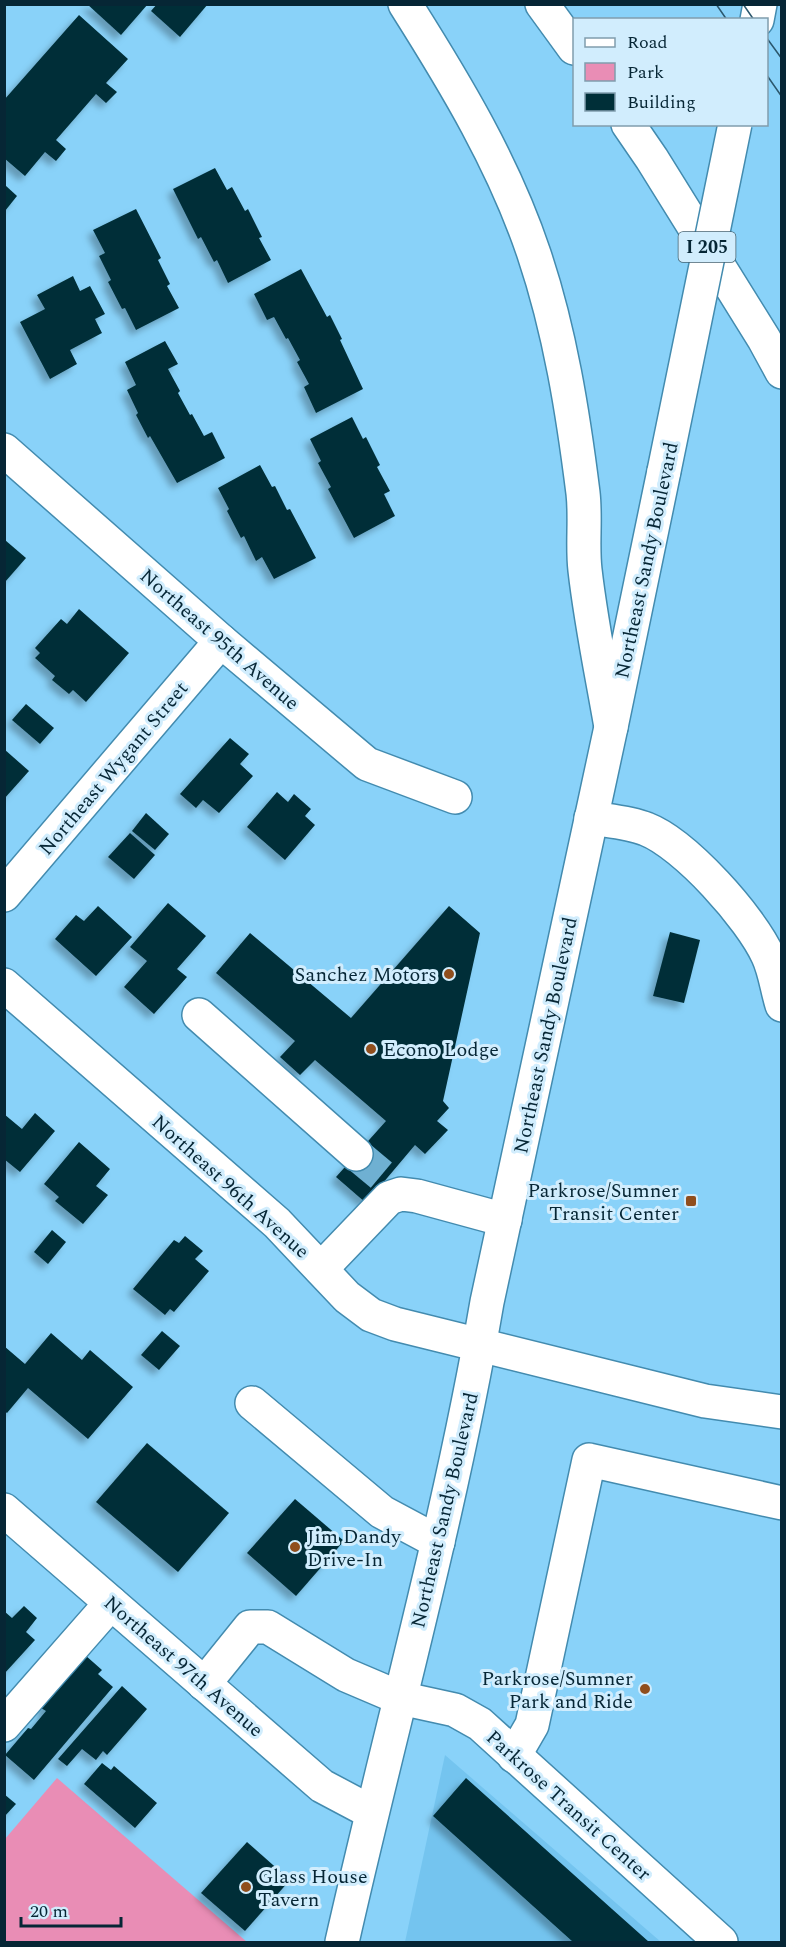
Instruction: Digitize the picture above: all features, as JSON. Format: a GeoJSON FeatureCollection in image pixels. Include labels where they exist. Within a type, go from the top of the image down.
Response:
{"type":"FeatureCollection","features":[{"type":"Feature","properties":{"kind":"main road"},"geometry":{"type":"LineString","coordinates":[[405,4],[455,83],[501,173],[540,274],[557,335],[572,410],[584,495],[584,568],[611,727]]}},
{"type":"Feature","properties":{"kind":"main road"},"geometry":{"type":"LineString","coordinates":[[542,4],[573,47]]}},
{"type":"Feature","properties":{"kind":"main road","name":"I 205"},"geometry":{"type":"LineString","coordinates":[[629,126],[764,339],[782,372]]}},
{"type":"Feature","properties":{"kind":"main road","name":"Northeast Sandy Boulevard"},"geometry":{"type":"LineString","coordinates":[[342,1942],[371,1812],[438,1542],[487,1302],[611,727],[735,126]]}},
{"type":"Feature","properties":{"kind":"main road","name":"Northeast 95th Avenue"},"geometry":{"type":"LineString","coordinates":[[4,450],[221,641],[367,764],[454,796]]}},
{"type":"Feature","properties":{"kind":"main road","name":"Northeast Wygant Street"},"geometry":{"type":"LineString","coordinates":[[4,896],[221,641]]}},
{"type":"Feature","properties":{"kind":"main road"},"geometry":{"type":"LineString","coordinates":[[591,818],[646,829],[681,852],[717,885],[752,927],[769,957],[782,1005]]}},
{"type":"Feature","properties":{"kind":"main road","name":"Northeast 96th Avenue"},"geometry":{"type":"LineString","coordinates":[[4,985],[277,1223],[347,1297],[371,1315],[395,1324],[480,1345]]}},
{"type":"Feature","properties":{"kind":"main road"},"geometry":{"type":"LineString","coordinates":[[199,1015],[356,1154]]}},
{"type":"Feature","properties":{"kind":"main road"},"geometry":{"type":"LineString","coordinates":[[321,1269],[389,1198],[393,1186],[417,1196],[505,1220]]}},
{"type":"Feature","properties":{"kind":"main road"},"geometry":{"type":"LineString","coordinates":[[480,1345],[705,1401],[782,1412]]}},
{"type":"Feature","properties":{"kind":"main road"},"geometry":{"type":"LineString","coordinates":[[252,1402],[382,1512],[438,1542]]}},
{"type":"Feature","properties":{"kind":"main road"},"geometry":{"type":"LineString","coordinates":[[514,1756],[532,1725],[590,1460],[782,1503]]}},
{"type":"Feature","properties":{"kind":"main road","name":"Northeast 97th Avenue"},"geometry":{"type":"LineString","coordinates":[[4,1510],[322,1786],[371,1812]]}},
{"type":"Feature","properties":{"kind":"main road"},"geometry":{"type":"LineString","coordinates":[[4,1725],[111,1603]]}},
{"type":"Feature","properties":{"kind":"main road","name":"Parkrose Transit Center"},"geometry":{"type":"LineString","coordinates":[[204,1684],[250,1627],[268,1627],[346,1675],[400,1698],[455,1710],[480,1724],[721,1942]]}},
{"type":"Feature","properties":{"kind":"shaded area"},"geometry":{"type":"Polygon","coordinates":[[[445,1755],[661,1942],[405,1942],[445,1755]]]}},
{"type":"Feature","properties":{"kind":"green space"},"geometry":{"type":"Polygon","coordinates":[[[57,1778],[247,1942],[5,1942],[5,1839],[57,1778]]]}},
{"type":"Feature","properties":{"kind":"building"},"geometry":{"type":"Polygon","coordinates":[[[87,4],[148,4],[121,35],[87,4]]]}},
{"type":"Feature","properties":{"kind":"building"},"geometry":{"type":"Polygon","coordinates":[[[157,4],[208,4],[180,37],[151,11],[157,4]]]}},
{"type":"Feature","properties":{"kind":"building"},"geometry":{"type":"Polygon","coordinates":[[[79,15],[128,59],[106,83],[117,92],[106,103],[96,94],[56,140],[66,149],[56,161],[45,152],[25,176],[4,158],[4,100],[79,15]]]}},
{"type":"Feature","properties":{"kind":"building"},"geometry":{"type":"Polygon","coordinates":[[[215,168],[227,190],[232,187],[245,211],[248,209],[262,237],[259,238],[271,260],[228,283],[217,260],[214,262],[201,237],[198,239],[173,189],[215,168]]]}},
{"type":"Feature","properties":{"kind":"building"},"geometry":{"type":"Polygon","coordinates":[[[5,185],[17,196],[5,211],[5,185]]]}},
{"type":"Feature","properties":{"kind":"building"},"geometry":{"type":"Polygon","coordinates":[[[136,209],[161,258],[158,260],[170,284],[167,286],[179,308],[136,330],[108,282],[111,280],[99,256],[105,253],[93,230],[136,209]]]}},
{"type":"Feature","properties":{"kind":"building"},"geometry":{"type":"Polygon","coordinates":[[[301,269],[327,317],[330,315],[363,389],[316,413],[304,387],[309,384],[297,362],[300,360],[274,317],[267,320],[254,294],[301,269]]]}},
{"type":"Feature","properties":{"kind":"building"},"geometry":{"type":"Polygon","coordinates":[[[73,276],[80,291],[90,286],[105,314],[95,319],[102,333],[70,350],[77,364],[50,379],[20,322],[45,309],[37,295],[73,276]]]}},
{"type":"Feature","properties":{"kind":"building"},"geometry":{"type":"Polygon","coordinates":[[[165,341],[178,364],[168,369],[180,391],[178,393],[204,436],[212,432],[225,458],[177,483],[150,436],[148,438],[127,390],[136,385],[125,362],[165,341]]]}},
{"type":"Feature","properties":{"kind":"building"},"geometry":{"type":"Polygon","coordinates":[[[352,417],[363,439],[366,437],[380,465],[377,467],[390,491],[384,494],[395,516],[354,538],[328,489],[331,487],[318,463],[321,461],[310,439],[352,417]]]}},
{"type":"Feature","properties":{"kind":"building"},"geometry":{"type":"Polygon","coordinates":[[[260,465],[272,487],[275,486],[287,510],[290,509],[316,558],[274,579],[262,557],[256,561],[244,536],[241,538],[218,488],[260,465]]]}},
{"type":"Feature","properties":{"kind":"building"},"geometry":{"type":"Polygon","coordinates":[[[5,540],[26,558],[5,582],[5,540]]]}},
{"type":"Feature","properties":{"kind":"building"},"geometry":{"type":"Polygon","coordinates":[[[79,609],[129,653],[86,702],[73,690],[69,694],[52,680],[55,676],[35,658],[40,653],[35,648],[61,619],[67,624],[79,609]]]}},
{"type":"Feature","properties":{"kind":"building"},"geometry":{"type":"Polygon","coordinates":[[[26,704],[54,728],[40,744],[12,720],[26,704]]]}},
{"type":"Feature","properties":{"kind":"building"},"geometry":{"type":"Polygon","coordinates":[[[230,738],[249,754],[240,764],[253,776],[219,813],[203,800],[196,808],[180,794],[230,738]]]}},
{"type":"Feature","properties":{"kind":"building"},"geometry":{"type":"Polygon","coordinates":[[[4,749],[29,771],[4,799],[4,749]]]}},
{"type":"Feature","properties":{"kind":"building"},"geometry":{"type":"Polygon","coordinates":[[[277,792],[288,802],[294,794],[311,809],[305,816],[315,825],[285,860],[247,827],[277,792]]]}},
{"type":"Feature","properties":{"kind":"building"},"geometry":{"type":"Polygon","coordinates":[[[146,813],[169,834],[155,850],[132,831],[146,813]]]}},
{"type":"Feature","properties":{"kind":"building"},"geometry":{"type":"Polygon","coordinates":[[[130,833],[155,855],[134,879],[108,857],[130,833]]]}},
{"type":"Feature","properties":{"kind":"building"},"geometry":{"type":"Polygon","coordinates":[[[168,903],[206,936],[177,969],[187,977],[154,1014],[124,987],[147,961],[130,947],[168,903]]]}},
{"type":"Feature","properties":{"kind":"building"},"geometry":{"type":"Polygon","coordinates":[[[98,906],[132,937],[96,976],[55,939],[76,915],[84,921],[98,906]]]}},
{"type":"Feature","properties":{"kind":"building","name":"Econo Lodge"},"geometry":{"type":"Polygon","coordinates":[[[449,906],[480,933],[443,1101],[449,1108],[437,1121],[448,1130],[425,1154],[415,1145],[366,1203],[336,1177],[386,1121],[315,1060],[300,1075],[280,1057],[295,1041],[216,973],[250,933],[351,1018],[449,906]]]}},
{"type":"Feature","properties":{"kind":"building"},"geometry":{"type":"Polygon","coordinates":[[[670,932],[700,940],[684,1003],[653,996],[670,932]]]}},
{"type":"Feature","properties":{"kind":"building"},"geometry":{"type":"Polygon","coordinates":[[[35,1113],[55,1131],[20,1172],[4,1159],[4,1114],[22,1129],[35,1113]]]}},
{"type":"Feature","properties":{"kind":"building"},"geometry":{"type":"Polygon","coordinates":[[[79,1142],[110,1169],[96,1186],[108,1195],[83,1224],[55,1201],[59,1197],[44,1184],[79,1142]]]}},
{"type":"Feature","properties":{"kind":"building"},"geometry":{"type":"Polygon","coordinates":[[[52,1230],[66,1242],[48,1264],[34,1252],[52,1230]]]}},
{"type":"Feature","properties":{"kind":"building"},"geometry":{"type":"Polygon","coordinates":[[[185,1236],[203,1251],[195,1259],[209,1271],[174,1312],[170,1309],[165,1315],[133,1289],[174,1240],[179,1243],[185,1236]]]}},
{"type":"Feature","properties":{"kind":"building"},"geometry":{"type":"Polygon","coordinates":[[[162,1331],[180,1346],[159,1370],[141,1355],[162,1331]]]}},
{"type":"Feature","properties":{"kind":"building"},"geometry":{"type":"Polygon","coordinates":[[[51,1333],[82,1360],[90,1350],[133,1387],[88,1439],[28,1388],[7,1413],[4,1411],[4,1346],[25,1364],[51,1333]]]}},
{"type":"Feature","properties":{"kind":"building"},"geometry":{"type":"Polygon","coordinates":[[[147,1443],[229,1513],[178,1572],[96,1502],[147,1443]]]}},
{"type":"Feature","properties":{"kind":"building","name":"Jim Dandy Drive-In"},"geometry":{"type":"Polygon","coordinates":[[[295,1499],[344,1541],[296,1596],[247,1553],[295,1499]]]}},
{"type":"Feature","properties":{"kind":"building"},"geometry":{"type":"Polygon","coordinates":[[[24,1606],[37,1618],[26,1632],[35,1640],[4,1674],[4,1611],[12,1618],[24,1606]]]}},
{"type":"Feature","properties":{"kind":"building"},"geometry":{"type":"Polygon","coordinates":[[[85,1655],[102,1670],[98,1674],[113,1687],[34,1780],[5,1755],[46,1711],[41,1708],[85,1655]]]}},
{"type":"Feature","properties":{"kind":"building"},"geometry":{"type":"Polygon","coordinates":[[[122,1686],[147,1709],[107,1755],[103,1751],[96,1760],[82,1749],[67,1766],[58,1759],[122,1686]]]}},
{"type":"Feature","properties":{"kind":"building"},"geometry":{"type":"Polygon","coordinates":[[[102,1763],[111,1770],[114,1766],[157,1803],[135,1828],[84,1784],[102,1763]]]}},
{"type":"Feature","properties":{"kind":"building"},"geometry":{"type":"Polygon","coordinates":[[[466,1778],[649,1942],[573,1942],[433,1816],[466,1778]]]}},
{"type":"Feature","properties":{"kind":"building"},"geometry":{"type":"Polygon","coordinates":[[[4,1794],[16,1804],[4,1817],[4,1794]]]}},
{"type":"Feature","properties":{"kind":"building","name":"Glass House Tavern"},"geometry":{"type":"Polygon","coordinates":[[[247,1842],[290,1880],[245,1931],[201,1893],[247,1842]]]}},
{"type":"Feature","properties":{"kind":"tunnel"},"geometry":{"type":"LineString","coordinates":[[356,1154],[386,1179]]}},
{"type":"Feature","properties":{"kind":"tram line"},"geometry":{"type":"LineString","coordinates":[[716,4],[726,18]]}},
{"type":"Feature","properties":{"kind":"tram line"},"geometry":{"type":"LineString","coordinates":[[743,4],[753,18]]}},
{"type":"Feature","properties":{"kind":"tram line"},"geometry":{"type":"LineString","coordinates":[[768,40],[782,59]]}},
{"type":"Feature","properties":{"kind":"tram line"},"geometry":{"type":"LineString","coordinates":[[768,77],[782,97]]}},
{"type":"Feature","properties":{"kind":"place","name":"Sanchez Motors"},"geometry":{"type":"Point","coordinates":[449,974]}},
{"type":"Feature","properties":{"kind":"place","name":"Econo Lodge"},"geometry":{"type":"Point","coordinates":[371,1049]}},
{"type":"Feature","properties":{"kind":"place","name":"Parkrose/Sumner Transit Center"},"geometry":{"type":"Point","coordinates":[691,1201]}},
{"type":"Feature","properties":{"kind":"place","name":"Jim Dandy Drive-In"},"geometry":{"type":"Point","coordinates":[295,1547]}},
{"type":"Feature","properties":{"kind":"place","name":"Parkrose/Sumner Park and Ride"},"geometry":{"type":"Point","coordinates":[645,1689]}},
{"type":"Feature","properties":{"kind":"place","name":"Glass House Tavern"},"geometry":{"type":"Point","coordinates":[246,1887]}}]}
